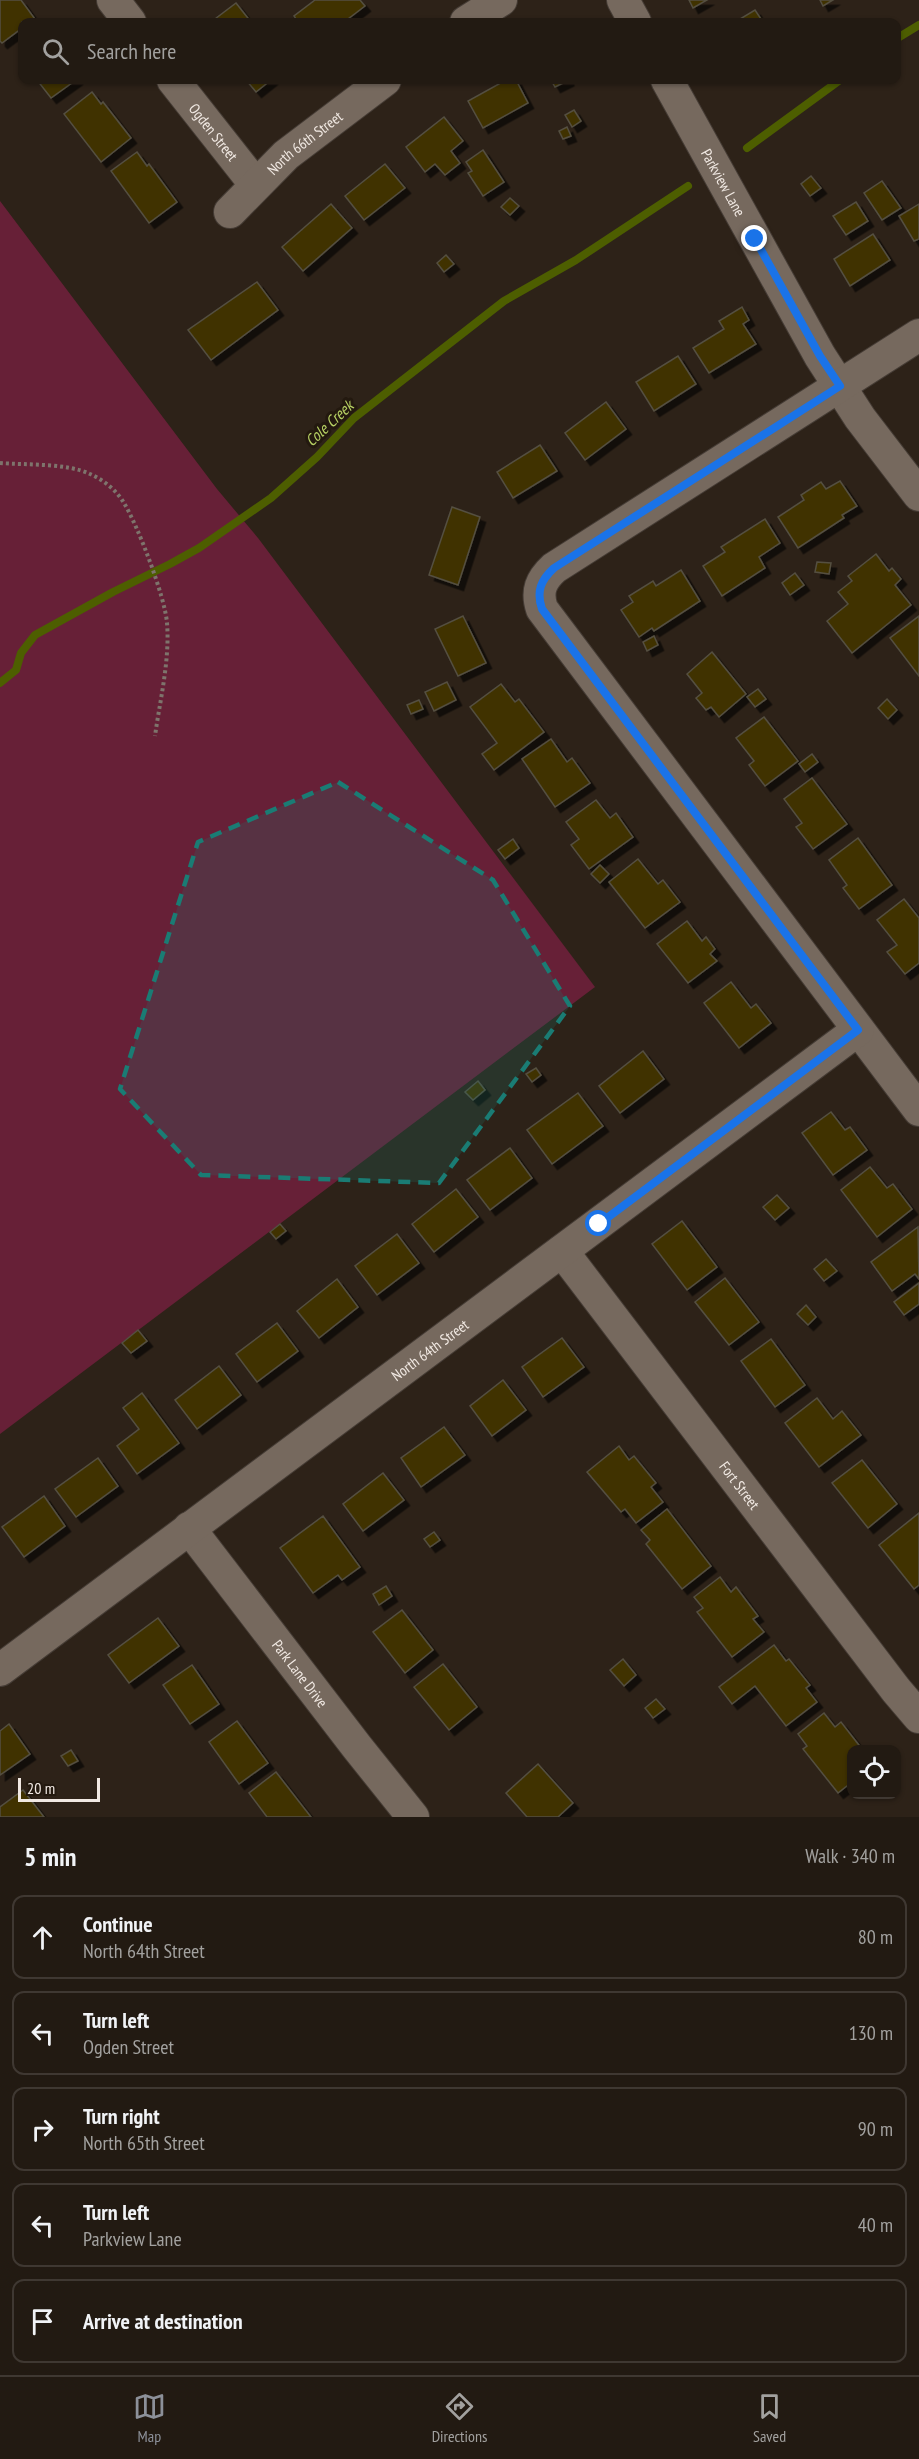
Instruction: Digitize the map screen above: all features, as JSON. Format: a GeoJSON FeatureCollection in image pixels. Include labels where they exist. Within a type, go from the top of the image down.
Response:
{"type":"FeatureCollection","features":[{"type":"Feature","properties":{"kind":"street"},"geometry":{"type":"LineString","coordinates":[[112,0],[127,18]]}},
{"type":"Feature","properties":{"kind":"street"},"geometry":{"type":"LineString","coordinates":[[472,18],[501,0]]}},
{"type":"Feature","properties":{"kind":"street"},"geometry":{"type":"LineString","coordinates":[[623,0],[633,18]]}},
{"type":"Feature","properties":{"kind":"street","name":"Ogden Street"},"geometry":{"type":"LineString","coordinates":[[176,84],[255,184]]}},
{"type":"Feature","properties":{"kind":"street","name":"North 66th Street"},"geometry":{"type":"LineString","coordinates":[[230,212],[286,155],[380,84]]}},
{"type":"Feature","properties":{"kind":"street","name":"Parkview Lane"},"geometry":{"type":"LineString","coordinates":[[669,84],[820,356],[860,418],[919,495]]}},
{"type":"Feature","properties":{"kind":"street"},"geometry":{"type":"LineString","coordinates":[[919,335],[554,568],[544,577],[540,585],[539,599],[542,609],[919,1110]]}},
{"type":"Feature","properties":{"kind":"street","name":"North 64th Street"},"geometry":{"type":"LineString","coordinates":[[0,1670],[858,1030]]}},
{"type":"Feature","properties":{"kind":"street","name":"Fort Street"},"geometry":{"type":"LineString","coordinates":[[562,1251],[896,1690],[919,1717]]}},
{"type":"Feature","properties":{"kind":"street","name":"Park Lane Drive"},"geometry":{"type":"LineString","coordinates":[[189,1528],[413,1817]]}},
{"type":"Feature","properties":{"kind":"path"},"geometry":{"type":"LineString","coordinates":[[0,463],[67,468],[89,473],[115,490],[124,503],[141,539],[167,622],[167,643],[155,736]]}},
{"type":"Feature","properties":{"kind":"highlighted area"},"geometry":{"type":"Polygon","coordinates":[[[338,782],[493,880],[570,1006],[439,1183],[201,1175],[120,1089],[198,842],[338,782]]]}},
{"type":"Feature","properties":{"kind":"shaded area"},"geometry":{"type":"Polygon","coordinates":[[[0,201],[217,489],[258,538],[595,987],[0,1434],[0,201]]]}},
{"type":"Feature","properties":{"kind":"building"},"geometry":{"type":"Polygon","coordinates":[[[0,0],[21,0],[34,18],[18,18],[18,31],[2,43],[0,41],[0,0]]]}},
{"type":"Feature","properties":{"kind":"building"},"geometry":{"type":"Polygon","coordinates":[[[315,0],[360,0],[365,6],[349,18],[295,18],[294,16],[315,0]]]}},
{"type":"Feature","properties":{"kind":"building"},"geometry":{"type":"Polygon","coordinates":[[[689,0],[707,0],[693,8],[689,0]]]}},
{"type":"Feature","properties":{"kind":"building"},"geometry":{"type":"Polygon","coordinates":[[[820,0],[833,0],[823,6],[820,0]]]}},
{"type":"Feature","properties":{"kind":"building"},"geometry":{"type":"Polygon","coordinates":[[[236,3],[248,18],[216,18],[236,3]]]}},
{"type":"Feature","properties":{"kind":"building"},"geometry":{"type":"Polygon","coordinates":[[[755,10],[760,18],[742,18],[755,10]]]}},
{"type":"Feature","properties":{"kind":"building"},"geometry":{"type":"Polygon","coordinates":[[[40,84],[70,84],[51,98],[40,84]]]}},
{"type":"Feature","properties":{"kind":"building"},"geometry":{"type":"Polygon","coordinates":[[[249,84],[266,84],[256,92],[249,84]]]}},
{"type":"Feature","properties":{"kind":"building"},"geometry":{"type":"Polygon","coordinates":[[[499,84],[518,84],[528,103],[483,128],[468,101],[499,84]]]}},
{"type":"Feature","properties":{"kind":"building"},"geometry":{"type":"Polygon","coordinates":[[[92,92],[101,104],[103,102],[131,138],[101,162],[64,114],[92,92]]]}},
{"type":"Feature","properties":{"kind":"building"},"geometry":{"type":"Polygon","coordinates":[[[574,110],[581,121],[572,127],[565,115],[574,110]]]}},
{"type":"Feature","properties":{"kind":"building"},"geometry":{"type":"Polygon","coordinates":[[[444,117],[463,141],[451,151],[460,163],[445,175],[435,164],[425,172],[406,147],[444,117]]]}},
{"type":"Feature","properties":{"kind":"building"},"geometry":{"type":"Polygon","coordinates":[[[567,127],[571,136],[563,139],[559,131],[567,127]]]}},
{"type":"Feature","properties":{"kind":"building"},"geometry":{"type":"Polygon","coordinates":[[[483,150],[504,182],[483,196],[468,173],[472,171],[466,162],[483,150]]]}},
{"type":"Feature","properties":{"kind":"building"},"geometry":{"type":"Polygon","coordinates":[[[137,152],[147,166],[149,164],[177,202],[149,223],[111,171],[137,152]]]}},
{"type":"Feature","properties":{"kind":"building"},"geometry":{"type":"Polygon","coordinates":[[[385,164],[405,188],[364,220],[345,196],[385,164]]]}},
{"type":"Feature","properties":{"kind":"building"},"geometry":{"type":"Polygon","coordinates":[[[811,176],[821,188],[810,196],[801,184],[811,176]]]}},
{"type":"Feature","properties":{"kind":"building"},"geometry":{"type":"Polygon","coordinates":[[[882,181],[901,208],[882,220],[864,193],[882,181]]]}},
{"type":"Feature","properties":{"kind":"building"},"geometry":{"type":"Polygon","coordinates":[[[510,198],[519,206],[510,215],[501,207],[510,198]]]}},
{"type":"Feature","properties":{"kind":"building"},"geometry":{"type":"Polygon","coordinates":[[[856,202],[868,221],[846,235],[833,216],[856,202]]]}},
{"type":"Feature","properties":{"kind":"building"},"geometry":{"type":"Polygon","coordinates":[[[331,204],[352,228],[303,271],[282,247],[331,204]]]}},
{"type":"Feature","properties":{"kind":"building"},"geometry":{"type":"Polygon","coordinates":[[[919,204],[919,239],[914,241],[899,216],[919,204]]]}},
{"type":"Feature","properties":{"kind":"building"},"geometry":{"type":"Polygon","coordinates":[[[873,234],[890,260],[850,286],[834,259],[873,234]]]}},
{"type":"Feature","properties":{"kind":"building"},"geometry":{"type":"Polygon","coordinates":[[[446,255],[454,264],[444,272],[437,263],[446,255]]]}},
{"type":"Feature","properties":{"kind":"building"},"geometry":{"type":"Polygon","coordinates":[[[257,282],[278,310],[211,360],[188,330],[257,282]]]}},
{"type":"Feature","properties":{"kind":"building"},"geometry":{"type":"Polygon","coordinates":[[[742,307],[749,320],[743,324],[756,344],[709,373],[693,348],[724,329],[719,321],[742,307]]]}},
{"type":"Feature","properties":{"kind":"building"},"geometry":{"type":"Polygon","coordinates":[[[678,356],[696,384],[654,411],[636,382],[678,356]]]}},
{"type":"Feature","properties":{"kind":"building"},"geometry":{"type":"Polygon","coordinates":[[[606,402],[626,429],[585,460],[565,433],[606,402]]]}},
{"type":"Feature","properties":{"kind":"building"},"geometry":{"type":"Polygon","coordinates":[[[540,445],[557,471],[513,498],[497,472],[540,445]]]}},
{"type":"Feature","properties":{"kind":"building"},"geometry":{"type":"Polygon","coordinates":[[[840,481],[857,506],[842,515],[844,518],[798,548],[778,517],[804,500],[801,495],[821,482],[826,489],[840,481]]]}},
{"type":"Feature","properties":{"kind":"building"},"geometry":{"type":"Polygon","coordinates":[[[452,507],[480,517],[458,585],[429,575],[452,507]]]}},
{"type":"Feature","properties":{"kind":"building"},"geometry":{"type":"Polygon","coordinates":[[[765,519],[780,543],[759,557],[765,568],[722,596],[703,566],[725,552],[721,547],[765,519]]]}},
{"type":"Feature","properties":{"kind":"building"},"geometry":{"type":"Polygon","coordinates":[[[876,554],[889,571],[892,568],[901,579],[895,585],[911,605],[852,653],[827,621],[848,604],[838,592],[852,581],[848,576],[876,554]]]}},
{"type":"Feature","properties":{"kind":"building"},"geometry":{"type":"Polygon","coordinates":[[[817,562],[831,563],[829,574],[815,572],[817,562]]]}},
{"type":"Feature","properties":{"kind":"building"},"geometry":{"type":"Polygon","coordinates":[[[681,570],[700,601],[654,631],[652,628],[639,637],[621,610],[633,602],[629,596],[653,581],[656,586],[681,570]]]}},
{"type":"Feature","properties":{"kind":"building"},"geometry":{"type":"Polygon","coordinates":[[[795,573],[804,585],[790,595],[782,583],[795,573]]]}},
{"type":"Feature","properties":{"kind":"building"},"geometry":{"type":"Polygon","coordinates":[[[463,616],[486,663],[458,676],[435,629],[463,616]]]}},
{"type":"Feature","properties":{"kind":"building"},"geometry":{"type":"Polygon","coordinates":[[[919,616],[919,676],[890,638],[919,616]]]}},
{"type":"Feature","properties":{"kind":"building"},"geometry":{"type":"Polygon","coordinates":[[[654,636],[658,645],[647,651],[643,642],[654,636]]]}},
{"type":"Feature","properties":{"kind":"building"},"geometry":{"type":"Polygon","coordinates":[[[712,652],[746,694],[719,717],[711,707],[706,710],[696,698],[702,693],[687,674],[712,652]]]}},
{"type":"Feature","properties":{"kind":"building"},"geometry":{"type":"Polygon","coordinates":[[[447,682],[456,700],[434,711],[425,692],[447,682]]]}},
{"type":"Feature","properties":{"kind":"building"},"geometry":{"type":"Polygon","coordinates":[[[501,684],[515,702],[519,699],[544,732],[494,770],[482,754],[497,743],[470,707],[501,684]]]}},
{"type":"Feature","properties":{"kind":"building"},"geometry":{"type":"Polygon","coordinates":[[[758,689],[766,699],[755,707],[747,697],[758,689]]]}},
{"type":"Feature","properties":{"kind":"building"},"geometry":{"type":"Polygon","coordinates":[[[887,699],[897,710],[888,719],[878,708],[887,699]]]}},
{"type":"Feature","properties":{"kind":"building"},"geometry":{"type":"Polygon","coordinates":[[[419,700],[423,709],[411,714],[407,705],[419,700]]]}},
{"type":"Feature","properties":{"kind":"building"},"geometry":{"type":"Polygon","coordinates":[[[764,717],[798,761],[765,786],[749,765],[754,761],[736,738],[764,717]]]}},
{"type":"Feature","properties":{"kind":"building"},"geometry":{"type":"Polygon","coordinates":[[[551,739],[567,762],[572,758],[590,783],[555,807],[522,759],[551,739]]]}},
{"type":"Feature","properties":{"kind":"building"},"geometry":{"type":"Polygon","coordinates":[[[812,754],[818,762],[805,772],[799,764],[812,754]]]}},
{"type":"Feature","properties":{"kind":"building"},"geometry":{"type":"Polygon","coordinates":[[[812,778],[847,824],[813,849],[796,827],[802,823],[784,799],[812,778]]]}},
{"type":"Feature","properties":{"kind":"building"},"geometry":{"type":"Polygon","coordinates":[[[596,800],[610,818],[616,813],[633,837],[589,869],[571,845],[579,839],[566,822],[596,800]]]}},
{"type":"Feature","properties":{"kind":"building"},"geometry":{"type":"Polygon","coordinates":[[[858,838],[892,885],[859,909],[843,888],[847,885],[829,860],[858,838]]]}},
{"type":"Feature","properties":{"kind":"building"},"geometry":{"type":"Polygon","coordinates":[[[513,839],[519,848],[505,859],[498,850],[513,839]]]}},
{"type":"Feature","properties":{"kind":"building"},"geometry":{"type":"Polygon","coordinates":[[[638,859],[658,884],[663,880],[680,902],[645,928],[609,882],[638,859]]]}},
{"type":"Feature","properties":{"kind":"building"},"geometry":{"type":"Polygon","coordinates":[[[600,865],[609,874],[600,883],[591,874],[600,865]]]}},
{"type":"Feature","properties":{"kind":"building"},"geometry":{"type":"Polygon","coordinates":[[[904,899],[919,918],[919,963],[905,974],[887,952],[897,945],[877,920],[904,899]]]}},
{"type":"Feature","properties":{"kind":"building"},"geometry":{"type":"Polygon","coordinates":[[[687,921],[702,941],[706,937],[715,949],[710,954],[717,961],[688,983],[657,944],[687,921]]]}},
{"type":"Feature","properties":{"kind":"building"},"geometry":{"type":"Polygon","coordinates":[[[731,982],[751,1008],[756,1004],[771,1023],[739,1048],[704,1003],[731,982]]]}},
{"type":"Feature","properties":{"kind":"building"},"geometry":{"type":"Polygon","coordinates":[[[643,1051],[664,1079],[620,1113],[599,1086],[643,1051]]]}},
{"type":"Feature","properties":{"kind":"building"},"geometry":{"type":"Polygon","coordinates":[[[536,1068],[541,1075],[532,1082],[526,1074],[536,1068]]]}},
{"type":"Feature","properties":{"kind":"building"},"geometry":{"type":"Polygon","coordinates":[[[478,1081],[485,1090],[473,1100],[465,1092],[478,1081]]]}},
{"type":"Feature","properties":{"kind":"building"},"geometry":{"type":"Polygon","coordinates":[[[578,1093],[603,1126],[552,1164],[527,1130],[578,1093]]]}},
{"type":"Feature","properties":{"kind":"building"},"geometry":{"type":"Polygon","coordinates":[[[831,1112],[845,1130],[850,1127],[867,1150],[833,1175],[802,1133],[831,1112]]]}},
{"type":"Feature","properties":{"kind":"building"},"geometry":{"type":"Polygon","coordinates":[[[510,1148],[532,1178],[490,1210],[467,1180],[510,1148]]]}},
{"type":"Feature","properties":{"kind":"building"},"geometry":{"type":"Polygon","coordinates":[[[870,1167],[887,1188],[893,1184],[912,1209],[877,1237],[841,1190],[870,1167]]]}},
{"type":"Feature","properties":{"kind":"building"},"geometry":{"type":"Polygon","coordinates":[[[456,1189],[478,1217],[434,1252],[412,1224],[456,1189]]]}},
{"type":"Feature","properties":{"kind":"building"},"geometry":{"type":"Polygon","coordinates":[[[777,1195],[789,1208],[775,1220],[763,1207],[777,1195]]]}},
{"type":"Feature","properties":{"kind":"building"},"geometry":{"type":"Polygon","coordinates":[[[682,1221],[717,1267],[687,1290],[652,1244],[682,1221]]]}},
{"type":"Feature","properties":{"kind":"building"},"geometry":{"type":"Polygon","coordinates":[[[280,1224],[286,1231],[276,1239],[270,1232],[280,1224]]]}},
{"type":"Feature","properties":{"kind":"building"},"geometry":{"type":"Polygon","coordinates":[[[918,1227],[919,1279],[915,1274],[892,1291],[871,1262],[918,1227]]]}},
{"type":"Feature","properties":{"kind":"building"},"geometry":{"type":"Polygon","coordinates":[[[397,1234],[419,1263],[377,1295],[355,1266],[397,1234]]]}},
{"type":"Feature","properties":{"kind":"building"},"geometry":{"type":"Polygon","coordinates":[[[826,1259],[837,1271],[824,1281],[814,1269],[826,1259]]]}},
{"type":"Feature","properties":{"kind":"building"},"geometry":{"type":"Polygon","coordinates":[[[725,1278],[759,1322],[729,1345],[695,1302],[725,1278]]]}},
{"type":"Feature","properties":{"kind":"building"},"geometry":{"type":"Polygon","coordinates":[[[337,1279],[358,1307],[319,1338],[297,1311],[337,1279]]]}},
{"type":"Feature","properties":{"kind":"building"},"geometry":{"type":"Polygon","coordinates":[[[919,1283],[919,1304],[904,1315],[894,1302],[919,1283]]]}},
{"type":"Feature","properties":{"kind":"building"},"geometry":{"type":"Polygon","coordinates":[[[806,1305],[816,1317],[808,1325],[797,1314],[806,1305]]]}},
{"type":"Feature","properties":{"kind":"building"},"geometry":{"type":"Polygon","coordinates":[[[277,1323],[298,1351],[257,1382],[236,1354],[277,1323]]]}},
{"type":"Feature","properties":{"kind":"building"},"geometry":{"type":"Polygon","coordinates":[[[138,1330],[147,1341],[131,1353],[122,1343],[138,1330]]]}},
{"type":"Feature","properties":{"kind":"building"},"geometry":{"type":"Polygon","coordinates":[[[562,1338],[584,1367],[543,1397],[522,1367],[562,1338]]]}},
{"type":"Feature","properties":{"kind":"building"},"geometry":{"type":"Polygon","coordinates":[[[771,1339],[805,1385],[775,1407],[741,1361],[771,1339]]]}},
{"type":"Feature","properties":{"kind":"building"},"geometry":{"type":"Polygon","coordinates":[[[219,1366],[241,1395],[197,1429],[175,1400],[219,1366]]]}},
{"type":"Feature","properties":{"kind":"building"},"geometry":{"type":"Polygon","coordinates":[[[503,1380],[526,1410],[492,1436],[470,1406],[503,1380]]]}},
{"type":"Feature","properties":{"kind":"building"},"geometry":{"type":"Polygon","coordinates":[[[142,1393],[179,1443],[137,1474],[117,1446],[139,1429],[123,1408],[142,1393]]]}},
{"type":"Feature","properties":{"kind":"building"},"geometry":{"type":"Polygon","coordinates":[[[817,1398],[833,1419],[842,1411],[861,1435],[819,1467],[785,1423],[817,1398]]]}},
{"type":"Feature","properties":{"kind":"building"},"geometry":{"type":"Polygon","coordinates":[[[444,1427],[465,1455],[421,1487],[401,1458],[444,1427]]]}},
{"type":"Feature","properties":{"kind":"building"},"geometry":{"type":"Polygon","coordinates":[[[619,1446],[629,1460],[634,1456],[656,1483],[651,1487],[663,1502],[636,1523],[625,1509],[621,1512],[587,1472],[619,1446]]]}},
{"type":"Feature","properties":{"kind":"building"},"geometry":{"type":"Polygon","coordinates":[[[98,1458],[118,1486],[76,1517],[55,1489],[98,1458]]]}},
{"type":"Feature","properties":{"kind":"building"},"geometry":{"type":"Polygon","coordinates":[[[862,1460],[897,1504],[868,1528],[832,1483],[862,1460]]]}},
{"type":"Feature","properties":{"kind":"building"},"geometry":{"type":"Polygon","coordinates":[[[383,1473],[404,1500],[363,1531],[343,1504],[383,1473]]]}},
{"type":"Feature","properties":{"kind":"building"},"geometry":{"type":"Polygon","coordinates":[[[44,1496],[65,1526],[24,1557],[2,1527],[44,1496]]]}},
{"type":"Feature","properties":{"kind":"building"},"geometry":{"type":"Polygon","coordinates":[[[667,1509],[711,1566],[682,1589],[646,1544],[650,1540],[641,1530],[667,1509]]]}},
{"type":"Feature","properties":{"kind":"building"},"geometry":{"type":"Polygon","coordinates":[[[919,1513],[919,1585],[914,1589],[879,1545],[919,1513]]]}},
{"type":"Feature","properties":{"kind":"building"},"geometry":{"type":"Polygon","coordinates":[[[323,1516],[360,1567],[342,1580],[338,1575],[313,1593],[280,1548],[323,1516]]]}},
{"type":"Feature","properties":{"kind":"building"},"geometry":{"type":"Polygon","coordinates":[[[434,1532],[440,1540],[430,1547],[424,1539],[434,1532]]]}},
{"type":"Feature","properties":{"kind":"building"},"geometry":{"type":"Polygon","coordinates":[[[720,1577],[731,1592],[736,1587],[758,1616],[753,1619],[764,1632],[732,1657],[697,1612],[703,1608],[694,1597],[720,1577]]]}},
{"type":"Feature","properties":{"kind":"building"},"geometry":{"type":"Polygon","coordinates":[[[386,1586],[392,1596],[379,1605],[373,1594],[386,1586]]]}},
{"type":"Feature","properties":{"kind":"building"},"geometry":{"type":"Polygon","coordinates":[[[402,1610],[433,1650],[405,1673],[373,1632],[402,1610]]]}},
{"type":"Feature","properties":{"kind":"building"},"geometry":{"type":"Polygon","coordinates":[[[158,1618],[179,1646],[129,1683],[108,1655],[158,1618]]]}},
{"type":"Feature","properties":{"kind":"building"},"geometry":{"type":"Polygon","coordinates":[[[774,1645],[810,1685],[806,1688],[817,1702],[786,1726],[755,1686],[732,1704],[719,1687],[774,1645]]]}},
{"type":"Feature","properties":{"kind":"building"},"geometry":{"type":"Polygon","coordinates":[[[623,1659],[636,1675],[624,1686],[610,1670],[623,1659]]]}},
{"type":"Feature","properties":{"kind":"building"},"geometry":{"type":"Polygon","coordinates":[[[443,1664],[477,1707],[449,1730],[414,1687],[443,1664]]]}},
{"type":"Feature","properties":{"kind":"building"},"geometry":{"type":"Polygon","coordinates":[[[192,1665],[219,1704],[190,1724],[163,1685],[192,1665]]]}},
{"type":"Feature","properties":{"kind":"building"},"geometry":{"type":"Polygon","coordinates":[[[656,1699],[665,1709],[653,1718],[645,1708],[656,1699]]]}},
{"type":"Feature","properties":{"kind":"building"},"geometry":{"type":"Polygon","coordinates":[[[824,1713],[835,1727],[841,1722],[859,1745],[847,1745],[847,1786],[838,1793],[803,1749],[807,1746],[798,1734],[824,1713]]]}},
{"type":"Feature","properties":{"kind":"building"},"geometry":{"type":"Polygon","coordinates":[[[237,1721],[268,1763],[239,1784],[209,1742],[237,1721]]]}},
{"type":"Feature","properties":{"kind":"building"},"geometry":{"type":"Polygon","coordinates":[[[9,1724],[30,1754],[0,1775],[0,1731],[9,1724]]]}},
{"type":"Feature","properties":{"kind":"building"},"geometry":{"type":"Polygon","coordinates":[[[71,1750],[78,1761],[68,1766],[61,1756],[71,1750]]]}},
{"type":"Feature","properties":{"kind":"building"},"geometry":{"type":"Polygon","coordinates":[[[538,1764],[573,1803],[558,1817],[527,1817],[506,1793],[538,1764]]]}},
{"type":"Feature","properties":{"kind":"building"},"geometry":{"type":"Polygon","coordinates":[[[276,1772],[311,1817],[267,1817],[249,1793],[276,1772]]]}},
{"type":"Feature","properties":{"kind":"building"},"geometry":{"type":"Polygon","coordinates":[[[23,1790],[44,1817],[0,1817],[0,1807],[23,1790]]]}},
{"type":"Feature","properties":{"kind":"waterway","name":"Cole Creek"},"geometry":{"type":"LineString","coordinates":[[901,36],[919,25]]}},
{"type":"Feature","properties":{"kind":"waterway","name":"Cole Creek"},"geometry":{"type":"LineString","coordinates":[[747,148],[835,84]]}},
{"type":"Feature","properties":{"kind":"waterway","name":"Cole Creek"},"geometry":{"type":"LineString","coordinates":[[0,683],[16,670],[21,653],[35,635],[199,548],[271,498],[317,457],[354,418],[504,301],[576,260],[688,186]]}},
{"type":"Feature","properties":{"kind":"route"},"geometry":{"type":"LineString","coordinates":[[599,1224],[858,1030],[542,609],[539,599],[540,585],[544,577],[554,568],[840,386],[820,356],[755,239]]}}]}
